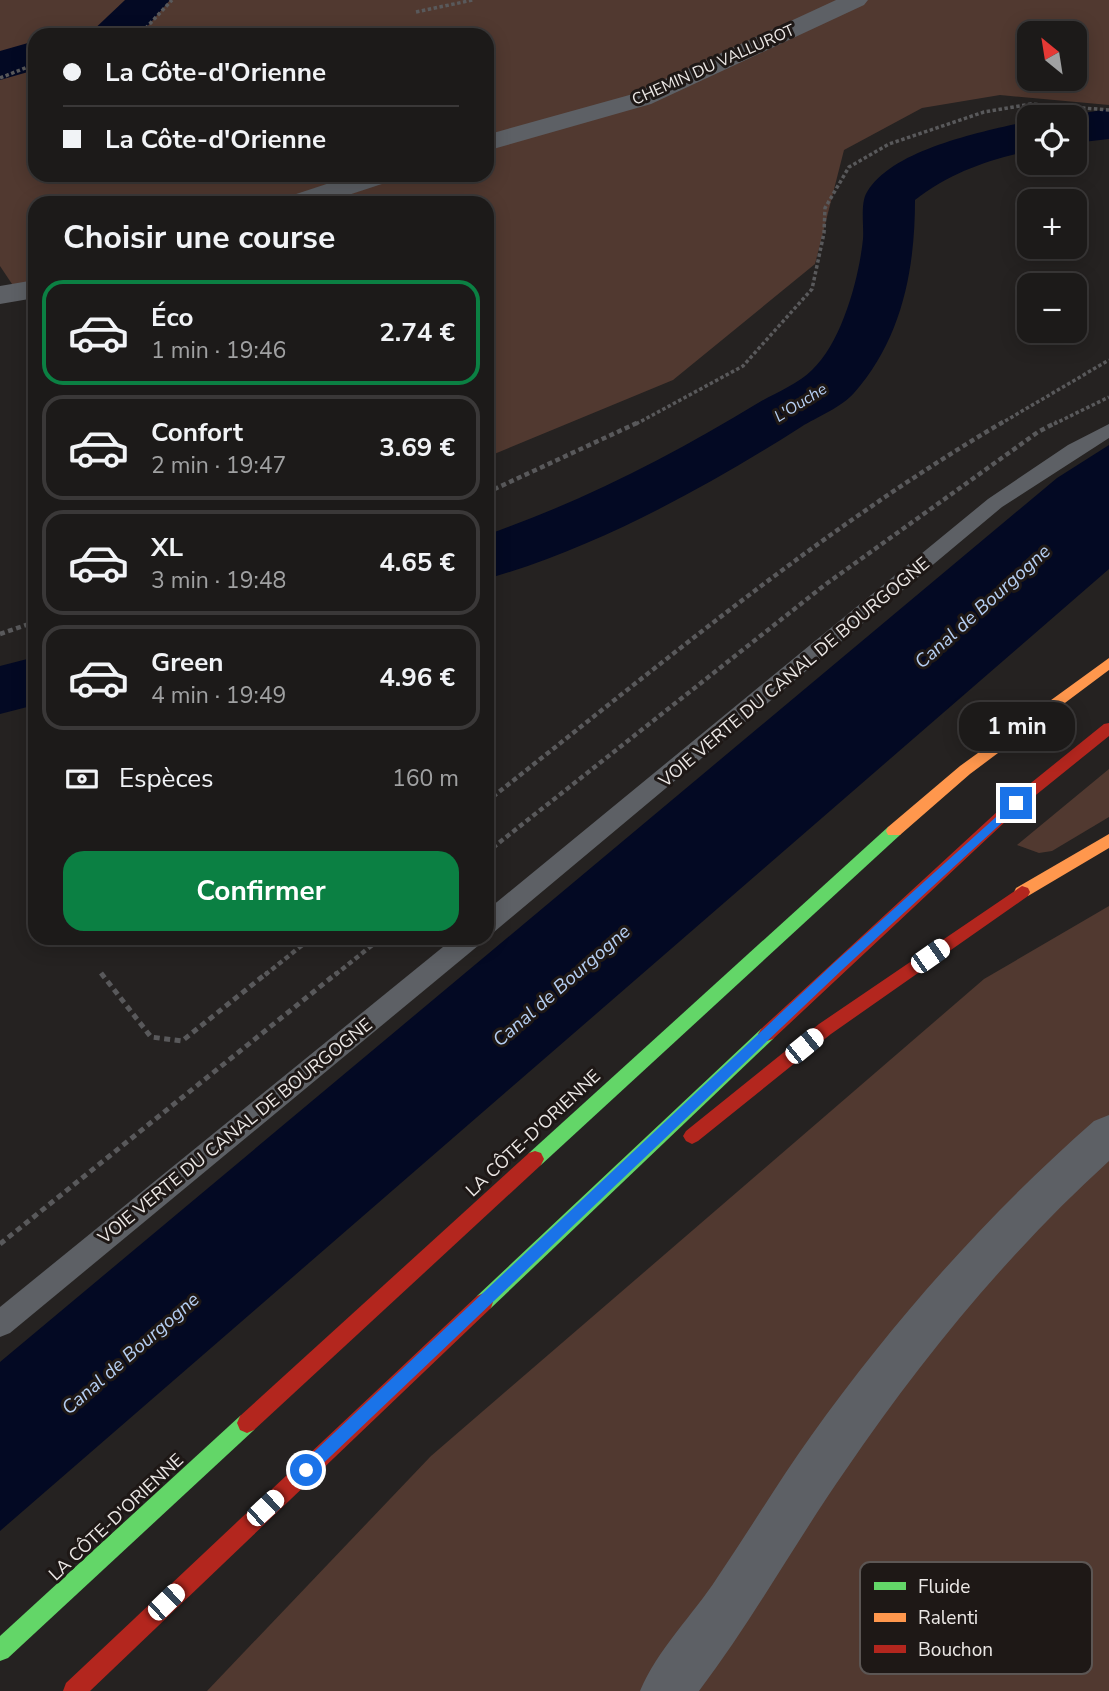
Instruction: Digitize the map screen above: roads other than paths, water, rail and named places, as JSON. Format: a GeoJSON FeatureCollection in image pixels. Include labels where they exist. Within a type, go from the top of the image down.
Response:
{"type":"FeatureCollection","features":[{"type":"Feature","properties":{"kind":"highway","name":"LA CÔTE-D'ORIENNE"},"geometry":{"type":"LineString","coordinates":[[0,1650],[855,865],[965,770],[1109,663]]}},
{"type":"Feature","properties":{"kind":"highway"},"geometry":{"type":"LineString","coordinates":[[74,1691],[839,965],[1016,803],[1109,728]]}},
{"type":"Feature","properties":{"kind":"highway"},"geometry":{"type":"LineString","coordinates":[[684,1143],[825,1029],[1015,898],[1109,840]]}},
{"type":"Feature","properties":{"kind":"highway"},"geometry":{"type":"LineString","coordinates":[[467,1317],[641,1178]]}},
{"type":"Feature","properties":{"kind":"street","name":"CHEMIN DU VALLUROT"},"geometry":{"type":"LineString","coordinates":[[494,141],[642,99],[856,0]]}},
{"type":"Feature","properties":{"kind":"street"},"geometry":{"type":"LineString","coordinates":[[318,196],[360,182]]}},
{"type":"Feature","properties":{"kind":"street"},"geometry":{"type":"LineString","coordinates":[[0,295],[28,290]]}},
{"type":"Feature","properties":{"kind":"street"},"geometry":{"type":"LineString","coordinates":[[666,1691],[718,1623],[838,1440],[923,1327],[1007,1231],[1109,1134]]}},
{"type":"Feature","properties":{"kind":"lane","name":"VOIE VERTE DU CANAL DE BOURGOGNE"},"geometry":{"type":"LineString","coordinates":[[494,918],[996,503],[1075,449],[1109,430]]}},
{"type":"Feature","properties":{"kind":"lane","name":"VOIE VERTE DU CANAL DE BOURGOGNE"},"geometry":{"type":"LineString","coordinates":[[0,1324],[462,945]]}},
{"type":"Feature","properties":{"kind":"water","name":"Canal de Bourgogne"},"geometry":{"type":"Polygon","coordinates":[[[1109,445],[1109,569],[0,1531],[0,1362],[1057,478],[1109,445]]]}},
{"type":"Feature","properties":{"kind":"waterway"},"geometry":{"type":"LineString","coordinates":[[121,28],[133,19],[148,0]]}},
{"type":"Feature","properties":{"kind":"waterway"},"geometry":{"type":"LineString","coordinates":[[0,66],[28,57]]}},
{"type":"Feature","properties":{"kind":"waterway","name":"L'Ouche"},"geometry":{"type":"LineString","coordinates":[[1087,127],[1109,124]]}},
{"type":"Feature","properties":{"kind":"waterway","name":"L'Ouche"},"geometry":{"type":"LineString","coordinates":[[494,555],[572,527],[743,438],[833,382],[871,323],[889,241],[890,195],[924,171],[955,155],[1017,139]]}},
{"type":"Feature","properties":{"kind":"waterway","name":"L'Ouche"},"geometry":{"type":"LineString","coordinates":[[0,690],[28,683]]}}]}
